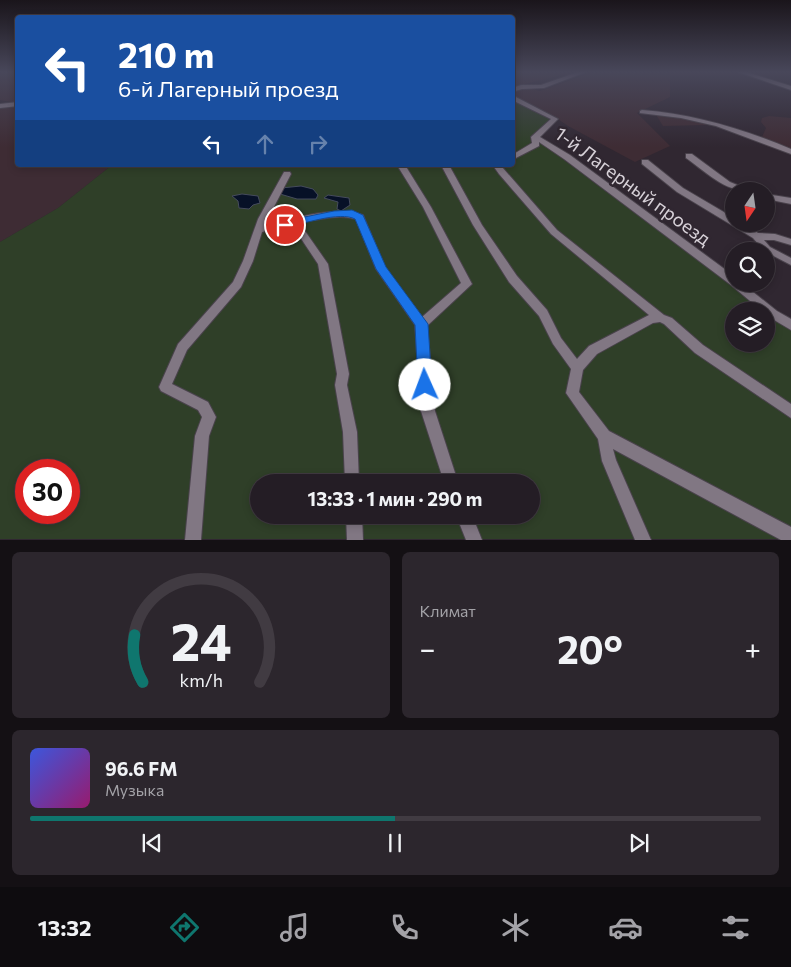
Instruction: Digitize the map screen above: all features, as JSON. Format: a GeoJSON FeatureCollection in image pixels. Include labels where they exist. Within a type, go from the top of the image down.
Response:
{"type":"FeatureCollection","features":[{"type":"Feature","properties":{"kind":"street"},"geometry":{"type":"LineString","coordinates":[[515,99],[554,119],[534,139],[536,144],[515,156]]}},
{"type":"Feature","properties":{"kind":"street"},"geometry":{"type":"LineString","coordinates":[[0,106],[15,104]]}},
{"type":"Feature","properties":{"kind":"street"},"geometry":{"type":"LineString","coordinates":[[642,112],[676,116],[736,130],[760,133],[791,152]]}},
{"type":"Feature","properties":{"kind":"street","name":"1-й Лагерный проезд"},"geometry":{"type":"LineString","coordinates":[[536,137],[567,157],[725,276]]}},
{"type":"Feature","properties":{"kind":"street"},"geometry":{"type":"LineString","coordinates":[[515,148],[521,153]]}},
{"type":"Feature","properties":{"kind":"street"},"geometry":{"type":"LineString","coordinates":[[689,156],[725,182]]}},
{"type":"Feature","properties":{"kind":"street"},"geometry":{"type":"LineString","coordinates":[[644,162],[680,190],[725,217]]}},
{"type":"Feature","properties":{"kind":"street"},"geometry":{"type":"LineString","coordinates":[[402,167],[427,207],[467,284],[422,324]]}},
{"type":"Feature","properties":{"kind":"street"},"geometry":{"type":"LineString","coordinates":[[445,167],[478,226],[513,279],[543,313],[557,341],[577,368]]}},
{"type":"Feature","properties":{"kind":"street"},"geometry":{"type":"LineString","coordinates":[[498,167],[554,232],[699,349],[791,412]]}},
{"type":"Feature","properties":{"kind":"street"},"geometry":{"type":"LineString","coordinates":[[193,540],[202,436],[209,418],[203,406],[165,387],[182,347],[237,284],[248,261],[262,219],[287,174]]}},
{"type":"Feature","properties":{"kind":"street"},"geometry":{"type":"LineString","coordinates":[[775,198],[791,202]]}},
{"type":"Feature","properties":{"kind":"street"},"geometry":{"type":"LineString","coordinates":[[258,230],[334,214],[352,213],[360,217],[381,269],[422,324],[428,411],[448,474]]}},
{"type":"Feature","properties":{"kind":"street"},"geometry":{"type":"LineString","coordinates":[[298,222],[301,231],[323,264],[343,374],[341,385],[350,432],[352,474]]}},
{"type":"Feature","properties":{"kind":"street"},"geometry":{"type":"LineString","coordinates":[[750,232],[756,236],[767,249],[791,262]]}},
{"type":"Feature","properties":{"kind":"street"},"geometry":{"type":"LineString","coordinates":[[756,236],[770,236],[791,242]]}},
{"type":"Feature","properties":{"kind":"street","name":"1-й Лагерный проезд"},"geometry":{"type":"LineString","coordinates":[[746,292],[773,314],[791,325]]}},
{"type":"Feature","properties":{"kind":"street"},"geometry":{"type":"LineString","coordinates":[[664,319],[651,319],[594,350],[577,368],[572,393],[604,436],[791,536]]}},
{"type":"Feature","properties":{"kind":"street"},"geometry":{"type":"LineString","coordinates":[[604,436],[609,461],[643,540]]}},
{"type":"Feature","properties":{"kind":"street"},"geometry":{"type":"LineString","coordinates":[[355,524],[356,540]]}},
{"type":"Feature","properties":{"kind":"street"},"geometry":{"type":"LineString","coordinates":[[468,524],[474,540]]}},
{"type":"Feature","properties":{"kind":"shaded area"},"geometry":{"type":"Polygon","coordinates":[[[0,97],[15,97],[15,103],[0,100],[0,97]]]}},
{"type":"Feature","properties":{"kind":"shaded area"},"geometry":{"type":"Polygon","coordinates":[[[515,97],[670,97],[637,113],[670,146],[635,162],[515,97]]]}},
{"type":"Feature","properties":{"kind":"shaded area"},"geometry":{"type":"Polygon","coordinates":[[[15,105],[15,167],[109,167],[58,208],[0,242],[0,108],[15,105]]]}},
{"type":"Feature","properties":{"kind":"shaded area"},"geometry":{"type":"Polygon","coordinates":[[[655,113],[703,123],[706,125],[663,126],[655,113]]]}},
{"type":"Feature","properties":{"kind":"shaded area"},"geometry":{"type":"Polygon","coordinates":[[[769,116],[791,118],[791,151],[762,137],[766,128],[761,122],[762,118],[769,116]]]}},
{"type":"Feature","properties":{"kind":"green space"},"geometry":{"type":"Polygon","coordinates":[[[515,102],[557,121],[532,136],[725,281],[725,292],[740,292],[753,302],[725,302],[725,352],[775,352],[775,318],[791,327],[791,539],[0,539],[0,242],[58,208],[109,167],[515,167],[515,102]]]}},
{"type":"Feature","properties":{"kind":"water"},"geometry":{"type":"Polygon","coordinates":[[[301,186],[313,189],[318,195],[316,199],[297,199],[280,194],[281,188],[301,186]]]}},
{"type":"Feature","properties":{"kind":"water"},"geometry":{"type":"Polygon","coordinates":[[[242,194],[258,196],[260,203],[253,205],[249,209],[239,208],[238,201],[232,196],[242,194]]]}},
{"type":"Feature","properties":{"kind":"water"},"geometry":{"type":"Polygon","coordinates":[[[328,195],[349,198],[350,205],[341,211],[337,209],[338,202],[324,198],[328,195]]]}},
{"type":"Feature","properties":{"kind":"route"},"geometry":{"type":"LineString","coordinates":[[285,225],[334,214],[352,213],[360,217],[381,269],[422,324],[425,385]]}}]}
